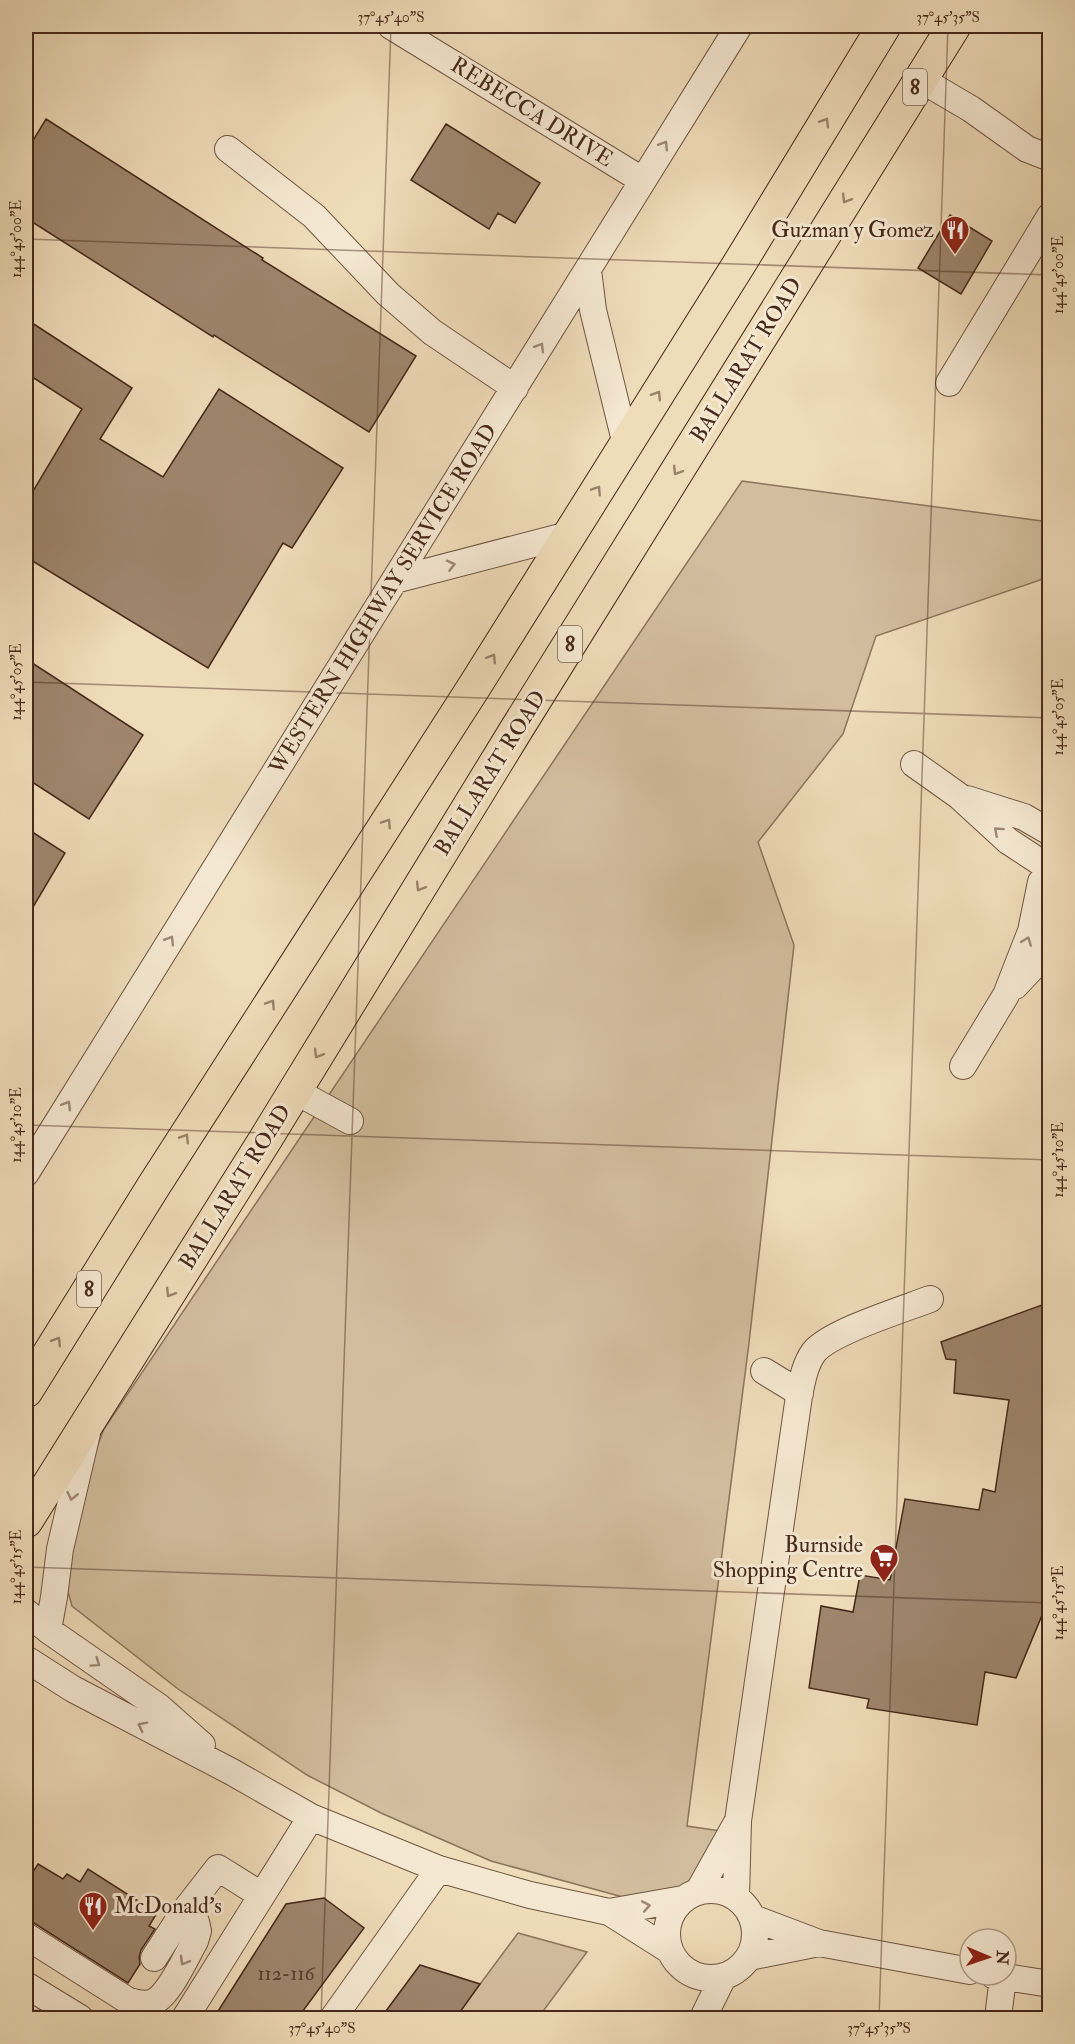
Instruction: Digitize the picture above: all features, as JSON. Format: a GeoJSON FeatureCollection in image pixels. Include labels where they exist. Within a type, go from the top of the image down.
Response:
{"type":"FeatureCollection","features":[{"type":"Feature","properties":{"kind":"highway","name":"8"},"geometry":{"type":"LineString","coordinates":[[26,1391],[159,1177],[474,687],[741,261],[884,26]]}},
{"type":"Feature","properties":{"kind":"highway","name":"BALLARAT ROAD"},"geometry":{"type":"LineString","coordinates":[[26,1521],[954,26]]}},
{"type":"Feature","properties":{"kind":"street","name":"REBECCA DRIVE"},"geometry":{"type":"LineString","coordinates":[[391,26],[642,180]]}},
{"type":"Feature","properties":{"kind":"street","name":"WESTERN HIGHWAY SERVICE ROAD"},"geometry":{"type":"LineString","coordinates":[[26,1173],[739,26]]}},
{"type":"Feature","properties":{"kind":"street"},"geometry":{"type":"LineString","coordinates":[[920,79],[971,109],[1027,149],[1050,158]]}},
{"type":"Feature","properties":{"kind":"street"},"geometry":{"type":"LineString","coordinates":[[228,149],[314,216],[388,294],[432,332],[515,388]]}},
{"type":"Feature","properties":{"kind":"street"},"geometry":{"type":"LineString","coordinates":[[949,383],[1050,216]]}},
{"type":"Feature","properties":{"kind":"street"},"geometry":{"type":"LineString","coordinates":[[588,270],[593,310],[626,445]]}},
{"type":"Feature","properties":{"kind":"street"},"geometry":{"type":"LineString","coordinates":[[394,580],[568,535]]}},
{"type":"Feature","properties":{"kind":"street"},"geometry":{"type":"LineString","coordinates":[[914,764],[959,796],[1045,871],[1031,931],[1006,995],[963,1066]]}},
{"type":"Feature","properties":{"kind":"street"},"geometry":{"type":"LineString","coordinates":[[959,796],[1024,817],[1050,832]]}},
{"type":"Feature","properties":{"kind":"street"},"geometry":{"type":"LineString","coordinates":[[1006,995],[1050,949]]}},
{"type":"Feature","properties":{"kind":"street"},"geometry":{"type":"LineString","coordinates":[[295,1091],[350,1121]]}},
{"type":"Feature","properties":{"kind":"street"},"geometry":{"type":"LineString","coordinates":[[736,1897],[738,1821],[800,1393],[807,1366],[814,1351],[836,1335],[930,1299]]}},
{"type":"Feature","properties":{"kind":"street"},"geometry":{"type":"LineString","coordinates":[[764,1371],[800,1393]]}},
{"type":"Feature","properties":{"kind":"street"},"geometry":{"type":"LineString","coordinates":[[48,1630],[60,1549],[91,1419]]}},
{"type":"Feature","properties":{"kind":"street"},"geometry":{"type":"LineString","coordinates":[[26,1612],[48,1630],[159,1707],[232,1772]]}},
{"type":"Feature","properties":{"kind":"street"},"geometry":{"type":"LineString","coordinates":[[26,1659],[73,1689],[232,1772],[311,1817],[439,1869],[530,1895],[609,1912],[669,1950],[680,1966],[693,1975],[707,1979],[723,1977],[739,1969],[749,1957],[756,1934],[753,1918],[747,1908],[736,1897],[713,1890],[609,1912]]}},
{"type":"Feature","properties":{"kind":"street"},"geometry":{"type":"LineString","coordinates":[[26,1675],[73,1689]]}},
{"type":"Feature","properties":{"kind":"street"},"geometry":{"type":"LineString","coordinates":[[185,2019],[311,1817]]}},
{"type":"Feature","properties":{"kind":"street"},"geometry":{"type":"LineString","coordinates":[[669,1950],[667,1935],[669,1919],[690,1896],[738,1821]]}},
{"type":"Feature","properties":{"kind":"street"},"geometry":{"type":"LineString","coordinates":[[154,1958],[183,1912],[218,1868],[261,1894]]}},
{"type":"Feature","properties":{"kind":"street"},"geometry":{"type":"LineString","coordinates":[[333,2019],[439,1869]]}},
{"type":"Feature","properties":{"kind":"street"},"geometry":{"type":"LineString","coordinates":[[26,1936],[127,2000],[138,2004],[151,2003],[162,1997],[195,1941],[198,1931],[196,1922],[183,1912]]}},
{"type":"Feature","properties":{"kind":"street"},"geometry":{"type":"LineString","coordinates":[[753,1918],[819,1943],[958,1969]]}},
{"type":"Feature","properties":{"kind":"street"},"geometry":{"type":"LineString","coordinates":[[749,1957],[819,1943]]}},
{"type":"Feature","properties":{"kind":"street"},"geometry":{"type":"LineString","coordinates":[[693,1975],[702,2019]]}},
{"type":"Feature","properties":{"kind":"street"},"geometry":{"type":"LineString","coordinates":[[702,2019],[723,1977]]}},
{"type":"Feature","properties":{"kind":"street"},"geometry":{"type":"LineString","coordinates":[[1018,1979],[1050,1984]]}},
{"type":"Feature","properties":{"kind":"street"},"geometry":{"type":"LineString","coordinates":[[26,1985],[80,2019]]}},
{"type":"Feature","properties":{"kind":"street"},"geometry":{"type":"LineString","coordinates":[[998,1987],[998,2019]]}},
{"type":"Feature","properties":{"kind":"shaded area"},"geometry":{"type":"Polygon","coordinates":[[[742,481],[1049,522],[1049,577],[876,636],[843,734],[758,842],[794,945],[749,1343],[687,1826],[721,1831],[698,1876],[687,1885],[671,1895],[630,1899],[491,1861],[381,1813],[307,1775],[178,1689],[72,1606],[65,1581],[83,1483],[104,1429],[742,481]]]}},
{"type":"Feature","properties":{"kind":"shaded area"},"geometry":{"type":"Polygon","coordinates":[[[518,1933],[587,1952],[538,2018],[455,2018],[518,1933]]]}},
{"type":"Feature","properties":{"kind":"building"},"geometry":{"type":"Polygon","coordinates":[[[46,119],[263,258],[262,260],[416,356],[369,432],[214,335],[213,337],[26,218],[26,152],[46,119]]]}},
{"type":"Feature","properties":{"kind":"building"},"geometry":{"type":"Polygon","coordinates":[[[446,124],[540,183],[515,223],[498,213],[489,229],[411,180],[446,124]]]}},
{"type":"Feature","properties":{"kind":"building","name":"Guzman y Gomez"},"geometry":{"type":"Polygon","coordinates":[[[950,215],[992,241],[961,294],[918,268],[950,215]]]}},
{"type":"Feature","properties":{"kind":"building"},"geometry":{"type":"Polygon","coordinates":[[[26,319],[132,388],[100,439],[163,477],[219,389],[343,468],[292,548],[283,543],[208,668],[26,557],[26,503],[82,409],[26,373],[26,319]]]}},
{"type":"Feature","properties":{"kind":"building"},"geometry":{"type":"Polygon","coordinates":[[[26,659],[143,735],[89,819],[26,778],[26,659]]]}},
{"type":"Feature","properties":{"kind":"building"},"geometry":{"type":"Polygon","coordinates":[[[26,828],[65,853],[26,919],[26,828]]]}},
{"type":"Feature","properties":{"kind":"building"},"geometry":{"type":"Polygon","coordinates":[[[1050,1302],[1050,1596],[1016,1678],[985,1672],[977,1725],[867,1708],[869,1699],[809,1688],[821,1606],[853,1612],[860,1575],[890,1580],[905,1499],[979,1510],[983,1489],[995,1492],[1009,1400],[954,1393],[956,1360],[946,1359],[941,1342],[1050,1302]]]}},
{"type":"Feature","properties":{"kind":"building","name":"McDonald's"},"geometry":{"type":"Polygon","coordinates":[[[38,1864],[63,1879],[67,1874],[80,1882],[88,1869],[157,1913],[149,1926],[155,1929],[141,1950],[140,1964],[128,1983],[34,1923],[26,1921],[26,1883],[38,1864]]]}},
{"type":"Feature","properties":{"kind":"building"},"geometry":{"type":"Polygon","coordinates":[[[324,1898],[364,1928],[297,2019],[213,2019],[286,1904],[324,1898]]]}},
{"type":"Feature","properties":{"kind":"building"},"geometry":{"type":"Polygon","coordinates":[[[420,1965],[480,1984],[455,2019],[380,2019],[420,1965]]]}},
{"type":"Feature","properties":{"kind":"place","name":"Guzman y Gomez"},"geometry":{"type":"Point","coordinates":[955,256]}},
{"type":"Feature","properties":{"kind":"place","name":"Burnside Shopping Centre"},"geometry":{"type":"Point","coordinates":[884,1584]}},
{"type":"Feature","properties":{"kind":"place","name":"McDonald's"},"geometry":{"type":"Point","coordinates":[93,1932]}}]}
